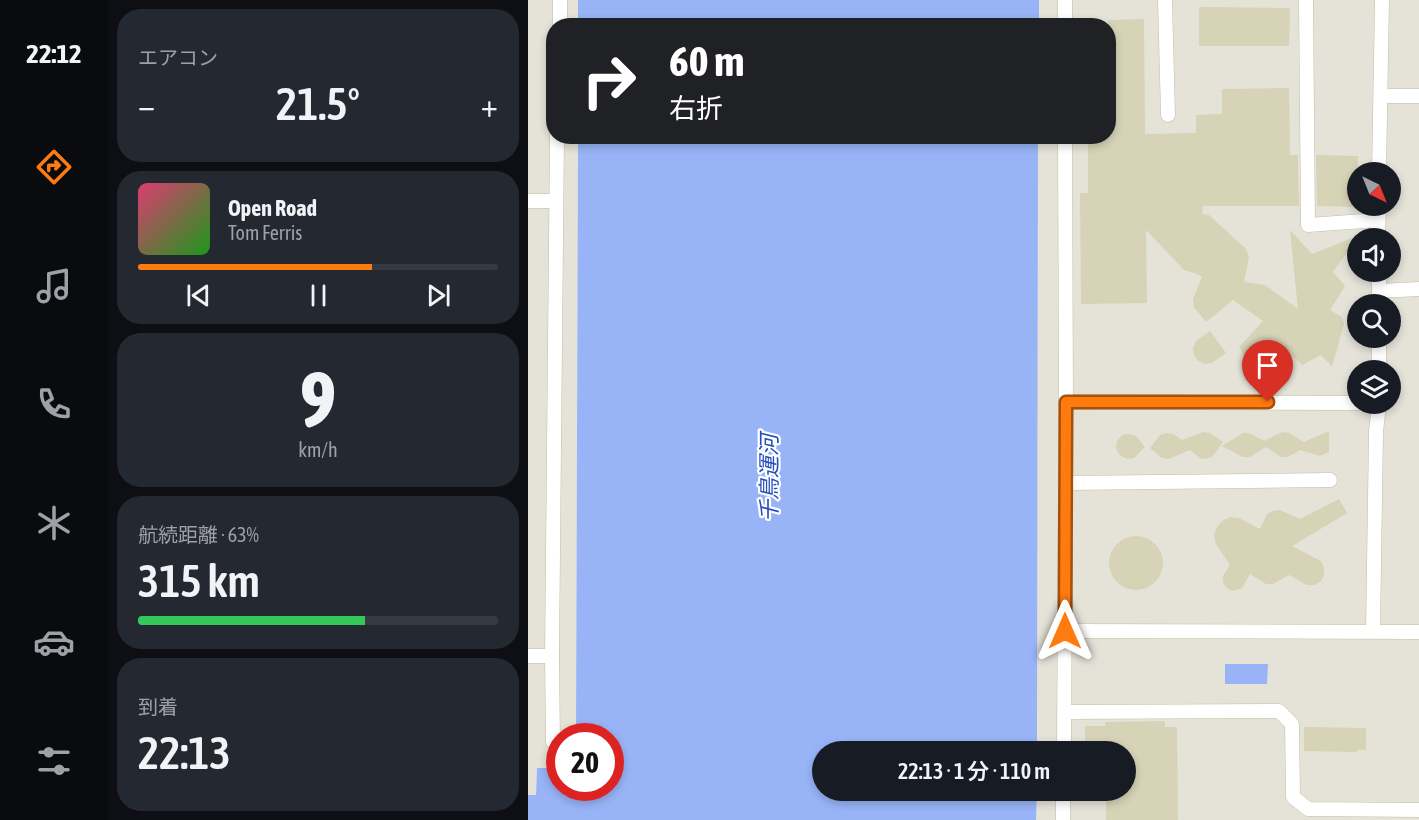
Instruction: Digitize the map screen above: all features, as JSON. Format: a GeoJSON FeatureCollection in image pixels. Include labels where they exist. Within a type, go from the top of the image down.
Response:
{"type":"FeatureCollection","features":[{"type":"Feature","properties":{"kind":"lane"},"geometry":{"type":"LineString","coordinates":[[560,0],[560,18]]}},
{"type":"Feature","properties":{"kind":"lane"},"geometry":{"type":"LineString","coordinates":[[1065,0],[1065,18]]}},
{"type":"Feature","properties":{"kind":"lane"},"geometry":{"type":"LineString","coordinates":[[1165,0],[1168,116]]}},
{"type":"Feature","properties":{"kind":"lane"},"geometry":{"type":"LineString","coordinates":[[1306,0],[1308,225],[1361,216]]}},
{"type":"Feature","properties":{"kind":"lane"},"geometry":{"type":"LineString","coordinates":[[1379,162],[1382,0]]}},
{"type":"Feature","properties":{"kind":"lane"},"geometry":{"type":"LineString","coordinates":[[1381,96],[1419,96]]}},
{"type":"Feature","properties":{"kind":"lane"},"geometry":{"type":"LineString","coordinates":[[553,723],[557,144]]}},
{"type":"Feature","properties":{"kind":"lane"},"geometry":{"type":"LineString","coordinates":[[1064,741],[1065,144]]}},
{"type":"Feature","properties":{"kind":"lane"},"geometry":{"type":"LineString","coordinates":[[528,201],[556,201]]}},
{"type":"Feature","properties":{"kind":"lane"},"geometry":{"type":"LineString","coordinates":[[1399,294],[1419,290]]}},
{"type":"Feature","properties":{"kind":"lane"},"geometry":{"type":"LineString","coordinates":[[1066,402],[1347,403]]}},
{"type":"Feature","properties":{"kind":"lane"},"geometry":{"type":"LineString","coordinates":[[1373,631],[1378,414]]}},
{"type":"Feature","properties":{"kind":"lane"},"geometry":{"type":"LineString","coordinates":[[1065,483],[1330,480]]}},
{"type":"Feature","properties":{"kind":"lane"},"geometry":{"type":"LineString","coordinates":[[1065,631],[1419,632]]}},
{"type":"Feature","properties":{"kind":"lane"},"geometry":{"type":"LineString","coordinates":[[528,656],[552,656]]}},
{"type":"Feature","properties":{"kind":"lane"},"geometry":{"type":"LineString","coordinates":[[1064,712],[1280,711],[1292,724],[1293,797],[1308,809],[1419,810]]}},
{"type":"Feature","properties":{"kind":"lane"},"geometry":{"type":"LineString","coordinates":[[1063,801],[1063,820]]}},
{"type":"Feature","properties":{"kind":"shaded area"},"geometry":{"type":"Polygon","coordinates":[[[528,0],[578,0],[578,18],[546,18],[546,144],[578,144],[576,723],[546,723],[546,768],[537,768],[536,795],[528,795],[528,0]]]}},
{"type":"Feature","properties":{"kind":"shaded area"},"geometry":{"type":"Polygon","coordinates":[[[1039,0],[1419,0],[1419,820],[1036,820],[1037,801],[1136,801],[1136,741],[1037,741],[1038,144],[1116,144],[1116,18],[1039,18],[1039,0]]]}},
{"type":"Feature","properties":{"kind":"water"},"geometry":{"type":"Polygon","coordinates":[[[578,0],[1039,0],[1039,18],[578,18],[578,0]]]}},
{"type":"Feature","properties":{"kind":"water","name":"千鳥運河"},"geometry":{"type":"Polygon","coordinates":[[[578,144],[1038,144],[1037,741],[812,741],[812,801],[1037,801],[1036,820],[528,820],[528,795],[536,795],[537,768],[546,768],[546,801],[624,801],[624,723],[576,723],[578,144]]]}},
{"type":"Feature","properties":{"kind":"water"},"geometry":{"type":"Polygon","coordinates":[[[1225,664],[1268,664],[1267,684],[1225,684],[1225,664]]]}},
{"type":"Feature","properties":{"kind":"building"},"geometry":{"type":"Polygon","coordinates":[[[1199,7],[1290,8],[1289,46],[1199,46],[1199,7]]]}},
{"type":"Feature","properties":{"kind":"building"},"geometry":{"type":"Polygon","coordinates":[[[1144,19],[1145,134],[1196,133],[1196,115],[1222,114],[1222,89],[1289,88],[1290,155],[1298,155],[1299,206],[1203,206],[1202,214],[1209,215],[1246,249],[1249,257],[1244,282],[1265,285],[1298,309],[1290,230],[1312,254],[1347,240],[1347,253],[1333,272],[1345,286],[1330,310],[1342,317],[1344,324],[1332,367],[1321,355],[1302,365],[1283,346],[1261,365],[1247,360],[1239,347],[1263,321],[1233,300],[1206,322],[1194,307],[1193,299],[1202,277],[1184,270],[1146,230],[1147,303],[1081,304],[1080,193],[1088,193],[1088,144],[1116,144],[1116,20],[1144,19]]]}},
{"type":"Feature","properties":{"kind":"building"},"geometry":{"type":"Polygon","coordinates":[[[1316,155],[1358,156],[1358,162],[1347,162],[1347,207],[1317,206],[1316,155]]]}},
{"type":"Feature","properties":{"kind":"building"},"geometry":{"type":"Polygon","coordinates":[[[1210,331],[1226,353],[1212,363],[1205,364],[1198,361],[1193,348],[1196,341],[1210,331]]]}},
{"type":"Feature","properties":{"kind":"building"},"geometry":{"type":"Polygon","coordinates":[[[1329,431],[1329,452],[1320,456],[1300,450],[1288,457],[1281,457],[1266,447],[1250,457],[1243,457],[1222,446],[1243,433],[1249,433],[1264,441],[1282,432],[1289,433],[1304,442],[1329,431]]]}},
{"type":"Feature","properties":{"kind":"building"},"geometry":{"type":"Polygon","coordinates":[[[1203,432],[1210,433],[1223,442],[1213,456],[1206,459],[1200,458],[1190,450],[1169,459],[1162,458],[1150,448],[1160,435],[1166,433],[1173,434],[1182,440],[1203,432]]]}},
{"type":"Feature","properties":{"kind":"building"},"geometry":{"type":"Polygon","coordinates":[[[1129,434],[1136,436],[1145,447],[1134,458],[1127,459],[1117,451],[1116,445],[1118,439],[1129,434]]]}},
{"type":"Feature","properties":{"kind":"building"},"geometry":{"type":"Polygon","coordinates":[[[1339,499],[1347,513],[1292,546],[1321,561],[1324,575],[1321,581],[1315,585],[1307,585],[1289,575],[1273,584],[1266,584],[1250,574],[1242,588],[1231,591],[1226,587],[1223,576],[1230,565],[1216,544],[1214,535],[1222,521],[1230,517],[1239,518],[1260,529],[1267,514],[1273,511],[1280,510],[1300,519],[1339,499]]]}},
{"type":"Feature","properties":{"kind":"building"},"geometry":{"type":"Polygon","coordinates":[[[1136,536],[1146,538],[1155,544],[1161,553],[1163,563],[1161,573],[1155,582],[1146,588],[1136,590],[1126,588],[1117,582],[1111,573],[1109,563],[1111,553],[1117,544],[1126,538],[1136,536]]]}},
{"type":"Feature","properties":{"kind":"building"},"geometry":{"type":"Polygon","coordinates":[[[1165,721],[1165,727],[1177,727],[1178,820],[1106,820],[1106,801],[1136,801],[1136,741],[1085,741],[1085,726],[1105,726],[1105,722],[1165,721]]]}},
{"type":"Feature","properties":{"kind":"building"},"geometry":{"type":"Polygon","coordinates":[[[1304,727],[1366,728],[1366,750],[1357,750],[1357,752],[1304,751],[1304,727]]]}},
{"type":"Feature","properties":{"kind":"route"},"geometry":{"type":"LineString","coordinates":[[1065,631],[1066,402],[1268,402]]}}]}
